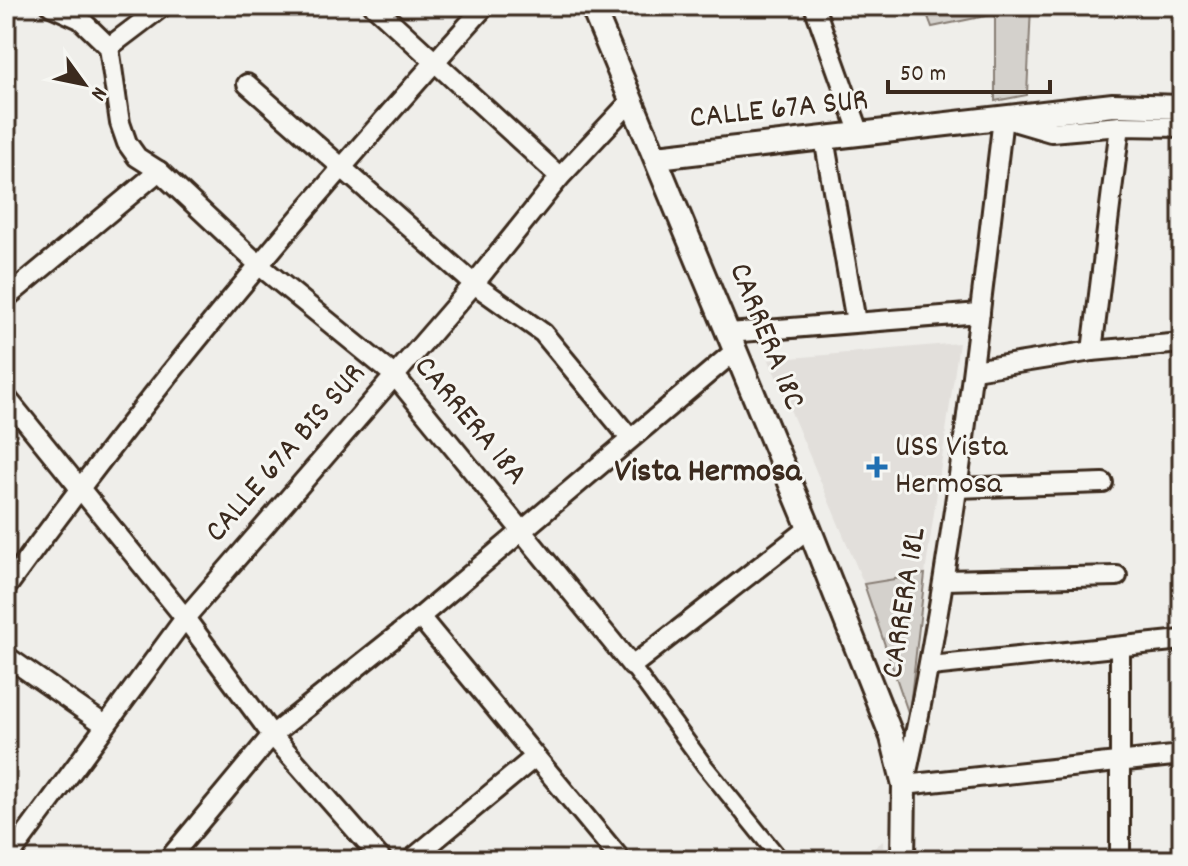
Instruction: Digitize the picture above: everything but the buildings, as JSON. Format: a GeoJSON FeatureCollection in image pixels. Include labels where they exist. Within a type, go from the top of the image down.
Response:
{"type":"FeatureCollection","features":[{"type":"Feature","properties":{"kind":"street"},"geometry":{"type":"LineString","coordinates":[[51,6],[80,19],[109,47],[163,6]]}},
{"type":"Feature","properties":{"kind":"street"},"geometry":{"type":"LineString","coordinates":[[374,6],[560,177]]}},
{"type":"Feature","properties":{"kind":"street"},"geometry":{"type":"LineString","coordinates":[[6,588],[78,488],[260,266],[341,168],[485,6]]}},
{"type":"Feature","properties":{"kind":"street","name":"CARRERA 18C"},"geometry":{"type":"LineString","coordinates":[[592,6],[809,528],[892,737],[904,785]]}},
{"type":"Feature","properties":{"kind":"street"},"geometry":{"type":"LineString","coordinates":[[814,6],[860,134]]}},
{"type":"Feature","properties":{"kind":"street","name":"CARRERA 18A"},"geometry":{"type":"LineString","coordinates":[[109,47],[120,123],[127,143],[137,157],[159,171],[260,266],[395,376],[632,666],[705,766],[781,860]]}},
{"type":"Feature","properties":{"kind":"street"},"geometry":{"type":"LineString","coordinates":[[247,84],[474,284],[543,333],[629,437]]}},
{"type":"Feature","properties":{"kind":"street","name":"CALLE 67A BIS SUR"},"geometry":{"type":"LineString","coordinates":[[7,860],[185,618],[474,284],[560,177],[630,102]]}},
{"type":"Feature","properties":{"kind":"street","name":"CALLE 67A SUR"},"geometry":{"type":"LineString","coordinates":[[657,157],[1139,103],[1182,107]]}},
{"type":"Feature","properties":{"kind":"street","name":"CALLE 67A SUR"},"geometry":{"type":"LineString","coordinates":[[1003,118],[1051,132],[1120,126],[1182,127]]}},
{"type":"Feature","properties":{"kind":"street","name":"CARRERA 18L"},"geometry":{"type":"LineString","coordinates":[[903,860],[904,785],[931,666],[945,580],[974,370],[1003,118]]}},
{"type":"Feature","properties":{"kind":"street"},"geometry":{"type":"LineString","coordinates":[[1092,351],[1120,126]]}},
{"type":"Feature","properties":{"kind":"street"},"geometry":{"type":"LineString","coordinates":[[824,138],[856,322]]}},
{"type":"Feature","properties":{"kind":"street"},"geometry":{"type":"LineString","coordinates":[[6,298],[159,171]]}},
{"type":"Feature","properties":{"kind":"street"},"geometry":{"type":"LineString","coordinates":[[168,860],[272,735],[420,617],[629,437],[733,342],[856,322],[980,313]]}},
{"type":"Feature","properties":{"kind":"street"},"geometry":{"type":"LineString","coordinates":[[974,370],[1092,351],[1182,343]]}},
{"type":"Feature","properties":{"kind":"street"},"geometry":{"type":"LineString","coordinates":[[6,397],[185,618],[272,735],[382,860]]}},
{"type":"Feature","properties":{"kind":"street"},"geometry":{"type":"LineString","coordinates":[[956,488],[1103,483]]}},
{"type":"Feature","properties":{"kind":"street"},"geometry":{"type":"LineString","coordinates":[[632,666],[809,528]]}},
{"type":"Feature","properties":{"kind":"street"},"geometry":{"type":"LineString","coordinates":[[945,580],[1117,576]]}},
{"type":"Feature","properties":{"kind":"street"},"geometry":{"type":"LineString","coordinates":[[420,617],[621,860]]}},
{"type":"Feature","properties":{"kind":"street"},"geometry":{"type":"LineString","coordinates":[[931,666],[1182,640]]}},
{"type":"Feature","properties":{"kind":"street"},"geometry":{"type":"LineString","coordinates":[[1120,647],[1120,860]]}},
{"type":"Feature","properties":{"kind":"street"},"geometry":{"type":"LineString","coordinates":[[6,656],[105,725]]}},
{"type":"Feature","properties":{"kind":"street"},"geometry":{"type":"LineString","coordinates":[[904,785],[1182,755]]}},
{"type":"Feature","properties":{"kind":"street"},"geometry":{"type":"LineString","coordinates":[[411,860],[535,757]]}},
{"type":"Feature","properties":{"kind":"shaded area"},"geometry":{"type":"Polygon","coordinates":[[[924,6],[1031,6],[1027,95],[995,101],[995,14],[932,27],[924,6]]]}},
{"type":"Feature","properties":{"kind":"shaded area","name":"USS Vista Hermosa"},"geometry":{"type":"Polygon","coordinates":[[[959,343],[925,574],[864,584],[769,360],[959,343]]]}},
{"type":"Feature","properties":{"kind":"shaded area"},"geometry":{"type":"Polygon","coordinates":[[[925,574],[909,715],[864,584],[925,574]]]}},
{"type":"Feature","properties":{"kind":"shaded area"},"geometry":{"type":"Polygon","coordinates":[[[883,841],[884,860],[859,860],[883,841]]]}},
{"type":"Feature","properties":{"kind":"place","name":"USS Vista Hermosa"},"geometry":{"type":"Point","coordinates":[877,467]}},
{"type":"Feature","properties":{"kind":"district","name":"Vista Hermosa"},"geometry":{"type":"Point","coordinates":[708,473]}}]}
